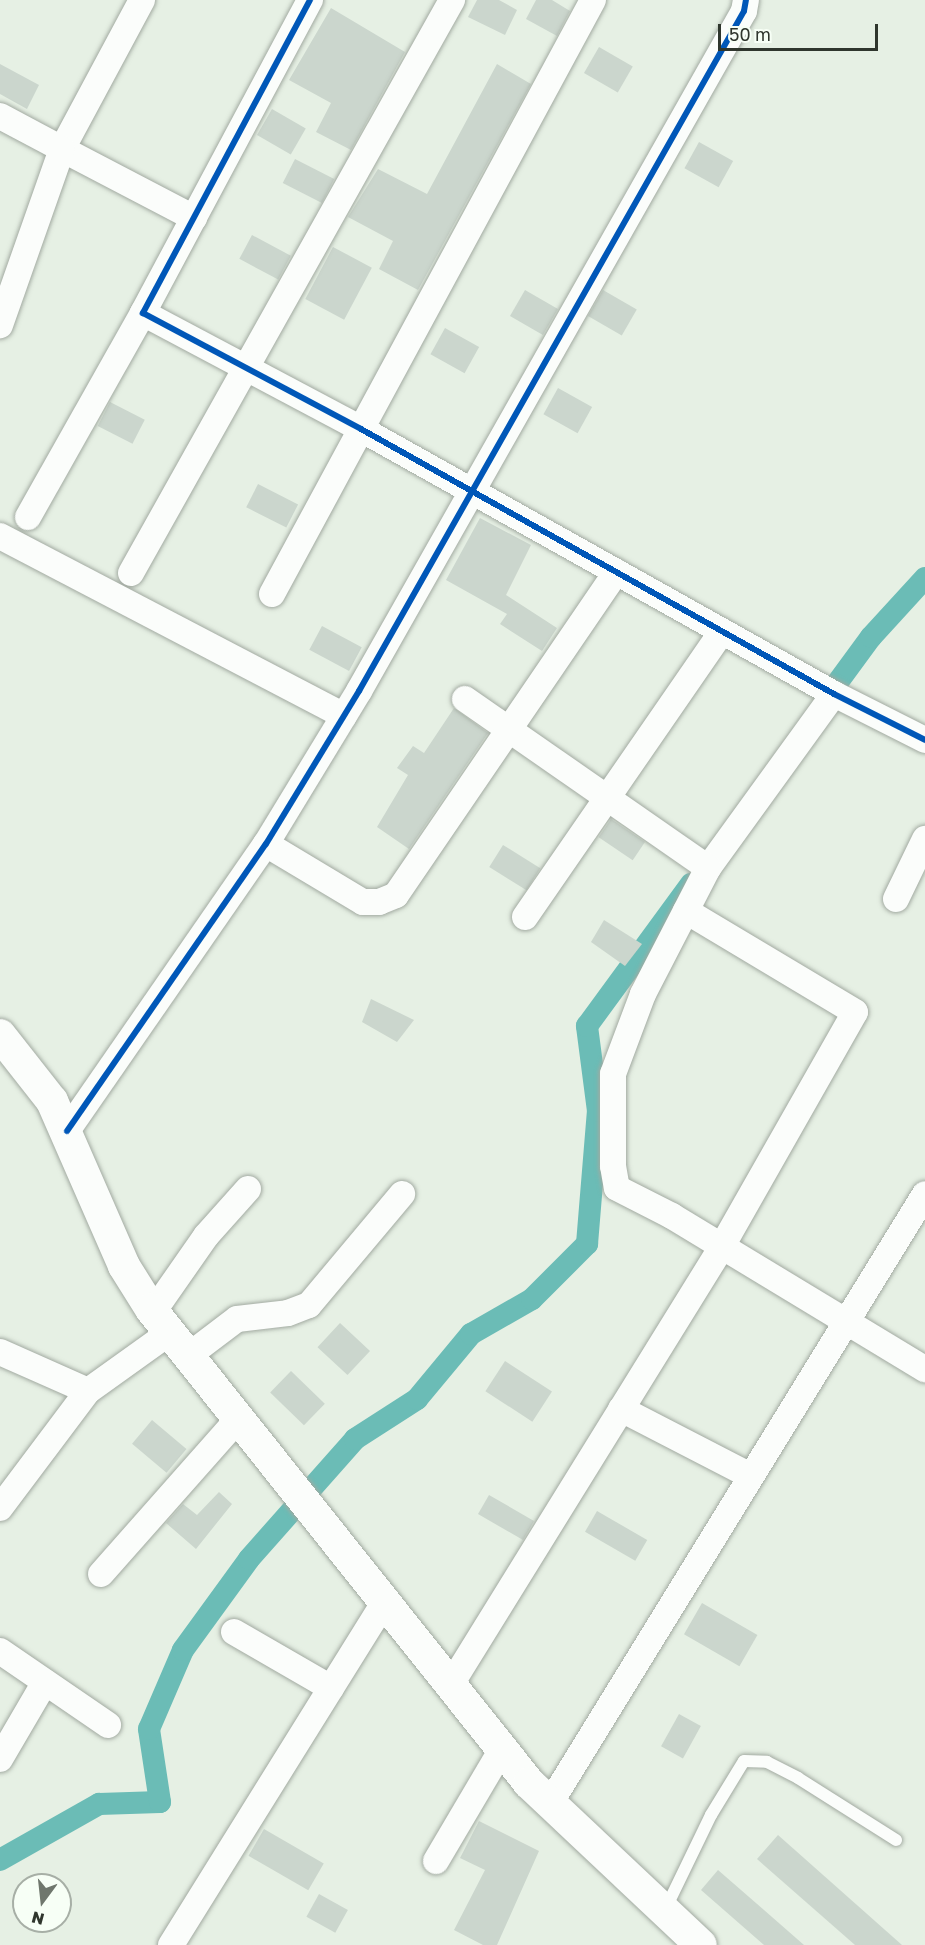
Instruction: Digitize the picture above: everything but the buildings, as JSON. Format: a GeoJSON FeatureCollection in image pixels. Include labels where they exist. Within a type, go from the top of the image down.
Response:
{"type":"FeatureCollection","features":[{"type":"Feature","properties":{"kind":"street"},"geometry":{"type":"LineString","coordinates":[[0,325],[62,149],[142,0]]}},
{"type":"Feature","properties":{"kind":"street"},"geometry":{"type":"LineString","coordinates":[[28,517],[143,313],[310,0]]}},
{"type":"Feature","properties":{"kind":"street"},"geometry":{"type":"LineString","coordinates":[[131,573],[452,0]]}},
{"type":"Feature","properties":{"kind":"street"},"geometry":{"type":"LineString","coordinates":[[272,594],[593,0]]}},
{"type":"Feature","properties":{"kind":"street"},"geometry":{"type":"LineString","coordinates":[[67,1131],[266,844],[344,716],[744,11],[746,0]]}},
{"type":"Feature","properties":{"kind":"street"},"geometry":{"type":"LineString","coordinates":[[0,116],[194,218]]}},
{"type":"Feature","properties":{"kind":"street"},"geometry":{"type":"LineString","coordinates":[[143,313],[361,429],[834,694],[925,740]]}},
{"type":"Feature","properties":{"kind":"street"},"geometry":{"type":"LineString","coordinates":[[0,536],[344,716]]}},
{"type":"Feature","properties":{"kind":"street"},"geometry":{"type":"LineString","coordinates":[[266,844],[363,902],[379,902],[396,895],[616,572]]}},
{"type":"Feature","properties":{"kind":"street"},"geometry":{"type":"LineString","coordinates":[[525,917],[722,631]]}},
{"type":"Feature","properties":{"kind":"street"},"geometry":{"type":"LineString","coordinates":[[834,694],[708,868],[643,994],[613,1074],[613,1166],[617,1188],[672,1216],[721,1248],[847,1320],[925,1369]]}},
{"type":"Feature","properties":{"kind":"street"},"geometry":{"type":"LineString","coordinates":[[465,699],[708,868]]}},
{"type":"Feature","properties":{"kind":"street"},"geometry":{"type":"LineString","coordinates":[[896,899],[925,839]]}},
{"type":"Feature","properties":{"kind":"street"},"geometry":{"type":"LineString","coordinates":[[450,1686],[721,1248],[855,1012],[686,911]]}},
{"type":"Feature","properties":{"kind":"street"},"geometry":{"type":"LineString","coordinates":[[0,1035],[52,1101],[124,1266],[170,1334],[450,1686],[549,1805],[701,1945]]}},
{"type":"Feature","properties":{"kind":"street"},"geometry":{"type":"LineString","coordinates":[[170,1334],[206,1236],[248,1189]]}},
{"type":"Feature","properties":{"kind":"street"},"geometry":{"type":"LineString","coordinates":[[0,1508],[87,1391],[170,1334],[237,1319],[288,1313],[309,1305],[402,1194]]}},
{"type":"Feature","properties":{"kind":"street"},"geometry":{"type":"LineString","coordinates":[[549,1805],[925,1194]]}},
{"type":"Feature","properties":{"kind":"street"},"geometry":{"type":"LineString","coordinates":[[0,1352],[87,1391]]}},
{"type":"Feature","properties":{"kind":"street"},"geometry":{"type":"LineString","coordinates":[[621,1409],[751,1476]]}},
{"type":"Feature","properties":{"kind":"street"},"geometry":{"type":"LineString","coordinates":[[100,1574],[238,1419]]}},
{"type":"Feature","properties":{"kind":"street"},"geometry":{"type":"LineString","coordinates":[[171,1945],[384,1603]]}},
{"type":"Feature","properties":{"kind":"street"},"geometry":{"type":"LineString","coordinates":[[234,1632],[331,1688]]}},
{"type":"Feature","properties":{"kind":"street"},"geometry":{"type":"LineString","coordinates":[[0,1651],[108,1725]]}},
{"type":"Feature","properties":{"kind":"street"},"geometry":{"type":"LineString","coordinates":[[0,1759],[45,1682]]}},
{"type":"Feature","properties":{"kind":"street"},"geometry":{"type":"LineString","coordinates":[[436,1861],[502,1749]]}},
{"type":"Feature","properties":{"kind":"lane"},"geometry":{"type":"LineString","coordinates":[[664,1911],[711,1815],[744,1761],[766,1762],[798,1778],[896,1840]]}},
{"type":"Feature","properties":{"kind":"waterway"},"geometry":{"type":"LineString","coordinates":[[835,686],[871,637],[925,578]]}},
{"type":"Feature","properties":{"kind":"waterway"},"geometry":{"type":"LineString","coordinates":[[0,1860],[99,1804],[160,1802],[149,1729],[183,1650],[249,1559],[355,1439],[417,1399],[471,1334],[532,1299],[587,1244],[598,1111],[587,1026],[691,884]]}},
{"type":"Feature","properties":{"kind":"cycle path"},"geometry":{"type":"LineString","coordinates":[[310,0],[143,313],[361,429],[834,694],[925,740]]}},
{"type":"Feature","properties":{"kind":"cycle path"},"geometry":{"type":"LineString","coordinates":[[67,1131],[266,844],[359,691],[744,11],[746,0]]}}]}
